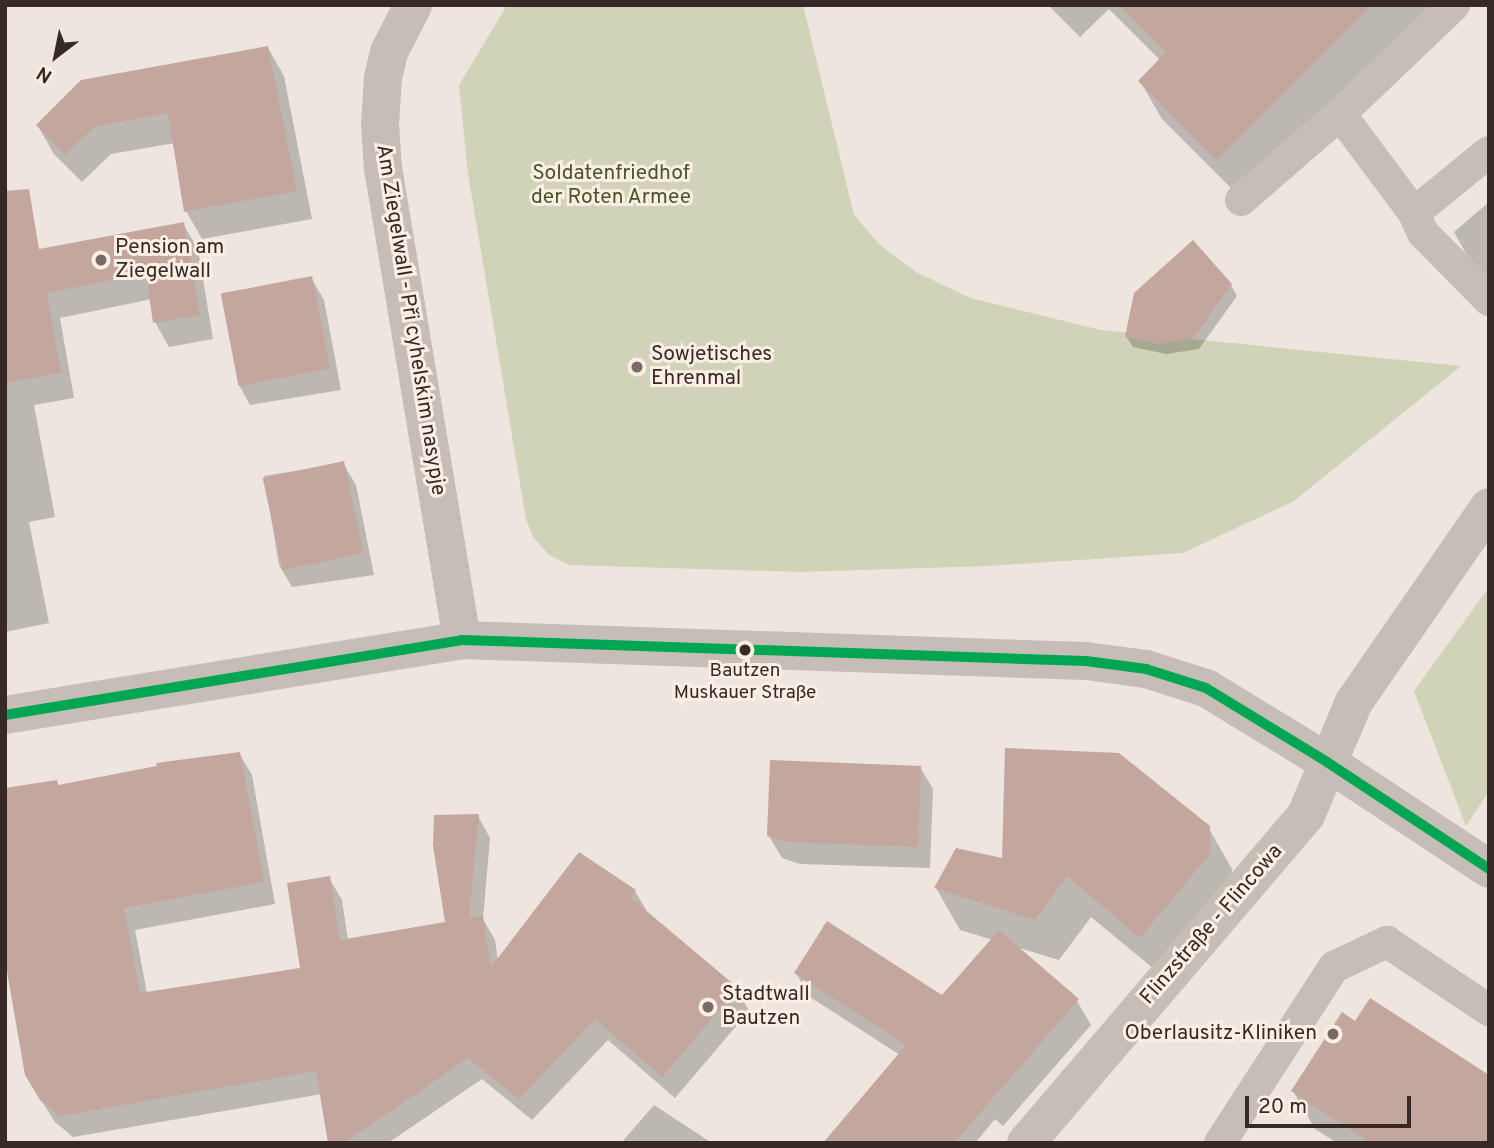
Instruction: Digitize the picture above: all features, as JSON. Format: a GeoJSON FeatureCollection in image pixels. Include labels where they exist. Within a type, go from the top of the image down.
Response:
{"type":"FeatureCollection","features":[{"type":"Feature","properties":{"kind":"street","name":"Am Ziegelwall - Při cyhelskim nasypje"},"geometry":{"type":"LineString","coordinates":[[413,5],[389,52],[383,78],[380,124],[383,170],[462,640]]}},
{"type":"Feature","properties":{"kind":"street","name":"Flinzstraße - Flincowa"},"geometry":{"type":"LineString","coordinates":[[1026,1143],[1306,815],[1326,762],[1354,702],[1489,508]]}},
{"type":"Feature","properties":{"kind":"street"},"geometry":{"type":"LineString","coordinates":[[5,715],[462,640],[1086,661],[1146,669],[1206,688],[1326,762],[1489,869]]}},
{"type":"Feature","properties":{"kind":"lane"},"geometry":{"type":"LineString","coordinates":[[1241,200],[1340,114],[1454,5]]}},
{"type":"Feature","properties":{"kind":"lane"},"geometry":{"type":"LineString","coordinates":[[1340,114],[1414,213],[1423,233],[1489,300]]}},
{"type":"Feature","properties":{"kind":"lane"},"geometry":{"type":"LineString","coordinates":[[1414,213],[1489,152]]}},
{"type":"Feature","properties":{"kind":"lane"},"geometry":{"type":"LineString","coordinates":[[1220,1143],[1334,967],[1387,942],[1489,1010]]}},
{"type":"Feature","properties":{"kind":"green space","name":"Soldatenfriedhof der Roten Armee"},"geometry":{"type":"Polygon","coordinates":[[[507,5],[803,5],[854,215],[880,245],[916,272],[970,298],[1101,330],[1461,366],[1294,501],[1183,553],[988,566],[801,572],[569,565],[549,555],[533,537],[526,519],[468,174],[459,85],[507,5]]]}},
{"type":"Feature","properties":{"kind":"green space"},"geometry":{"type":"Polygon","coordinates":[[[1489,587],[1489,791],[1466,826],[1414,691],[1489,587]]]}},
{"type":"Feature","properties":{"kind":"building"},"geometry":{"type":"Polygon","coordinates":[[[1119,5],[1372,5],[1217,160],[1138,81],[1166,52],[1119,5]]]}},
{"type":"Feature","properties":{"kind":"building"},"geometry":{"type":"Polygon","coordinates":[[[268,46],[297,191],[184,212],[168,113],[95,126],[65,155],[36,125],[81,80],[268,46]]]}},
{"type":"Feature","properties":{"kind":"building"},"geometry":{"type":"Polygon","coordinates":[[[29,189],[39,249],[184,222],[200,315],[153,323],[146,273],[47,293],[61,373],[5,383],[5,191],[29,189]]]}},
{"type":"Feature","properties":{"kind":"building"},"geometry":{"type":"Polygon","coordinates":[[[1193,240],[1232,284],[1193,338],[1159,344],[1125,337],[1134,293],[1193,240]]]}},
{"type":"Feature","properties":{"kind":"building"},"geometry":{"type":"Polygon","coordinates":[[[312,276],[330,368],[239,386],[221,294],[312,276]]]}},
{"type":"Feature","properties":{"kind":"building"},"geometry":{"type":"Polygon","coordinates":[[[344,461],[364,553],[282,570],[263,478],[344,461]]]}},
{"type":"Feature","properties":{"kind":"building"},"geometry":{"type":"Polygon","coordinates":[[[1005,748],[1119,753],[1210,826],[1210,854],[1140,938],[1067,876],[1035,920],[934,888],[956,848],[1002,858],[1005,748]]]}},
{"type":"Feature","properties":{"kind":"building"},"geometry":{"type":"Polygon","coordinates":[[[240,752],[264,882],[124,908],[140,993],[300,968],[287,883],[330,876],[340,940],[445,922],[433,846],[434,815],[479,814],[469,918],[483,916],[491,967],[579,852],[636,890],[630,897],[738,988],[662,1077],[595,1019],[519,1099],[468,1058],[344,1143],[328,1143],[316,1071],[60,1116],[40,1100],[25,1075],[5,960],[5,788],[57,780],[58,785],[157,766],[156,763],[240,752]]]}},
{"type":"Feature","properties":{"kind":"building"},"geometry":{"type":"Polygon","coordinates":[[[770,760],[921,766],[918,847],[787,842],[767,836],[770,760]]]}},
{"type":"Feature","properties":{"kind":"building"},"geometry":{"type":"Polygon","coordinates":[[[827,921],[942,995],[999,930],[1079,999],[954,1143],[823,1143],[906,1045],[794,973],[827,921]]]}},
{"type":"Feature","properties":{"kind":"building"},"geometry":{"type":"Polygon","coordinates":[[[1370,998],[1489,1075],[1489,1143],[1371,1143],[1291,1091],[1342,1012],[1355,1021],[1370,998]]]}},
{"type":"Feature","properties":{"kind":"transit line"},"geometry":{"type":"LineString","coordinates":[[5,715],[462,640],[1086,661],[1146,669],[1206,688],[1327,762],[1489,869]]}},
{"type":"Feature","properties":{"kind":"place","name":"Pension am Ziegelwall"},"geometry":{"type":"Point","coordinates":[101,260]}},
{"type":"Feature","properties":{"kind":"place","name":"Sowjetisches Ehrenmal"},"geometry":{"type":"Point","coordinates":[637,367]}},
{"type":"Feature","properties":{"kind":"place","name":"Bautzen Muskauer Straße"},"geometry":{"type":"Point","coordinates":[745,650]}},
{"type":"Feature","properties":{"kind":"place","name":"Stadtwall Bautzen"},"geometry":{"type":"Point","coordinates":[708,1007]}},
{"type":"Feature","properties":{"kind":"place","name":"Oberlausitz-Kliniken"},"geometry":{"type":"Point","coordinates":[1333,1034]}}]}
